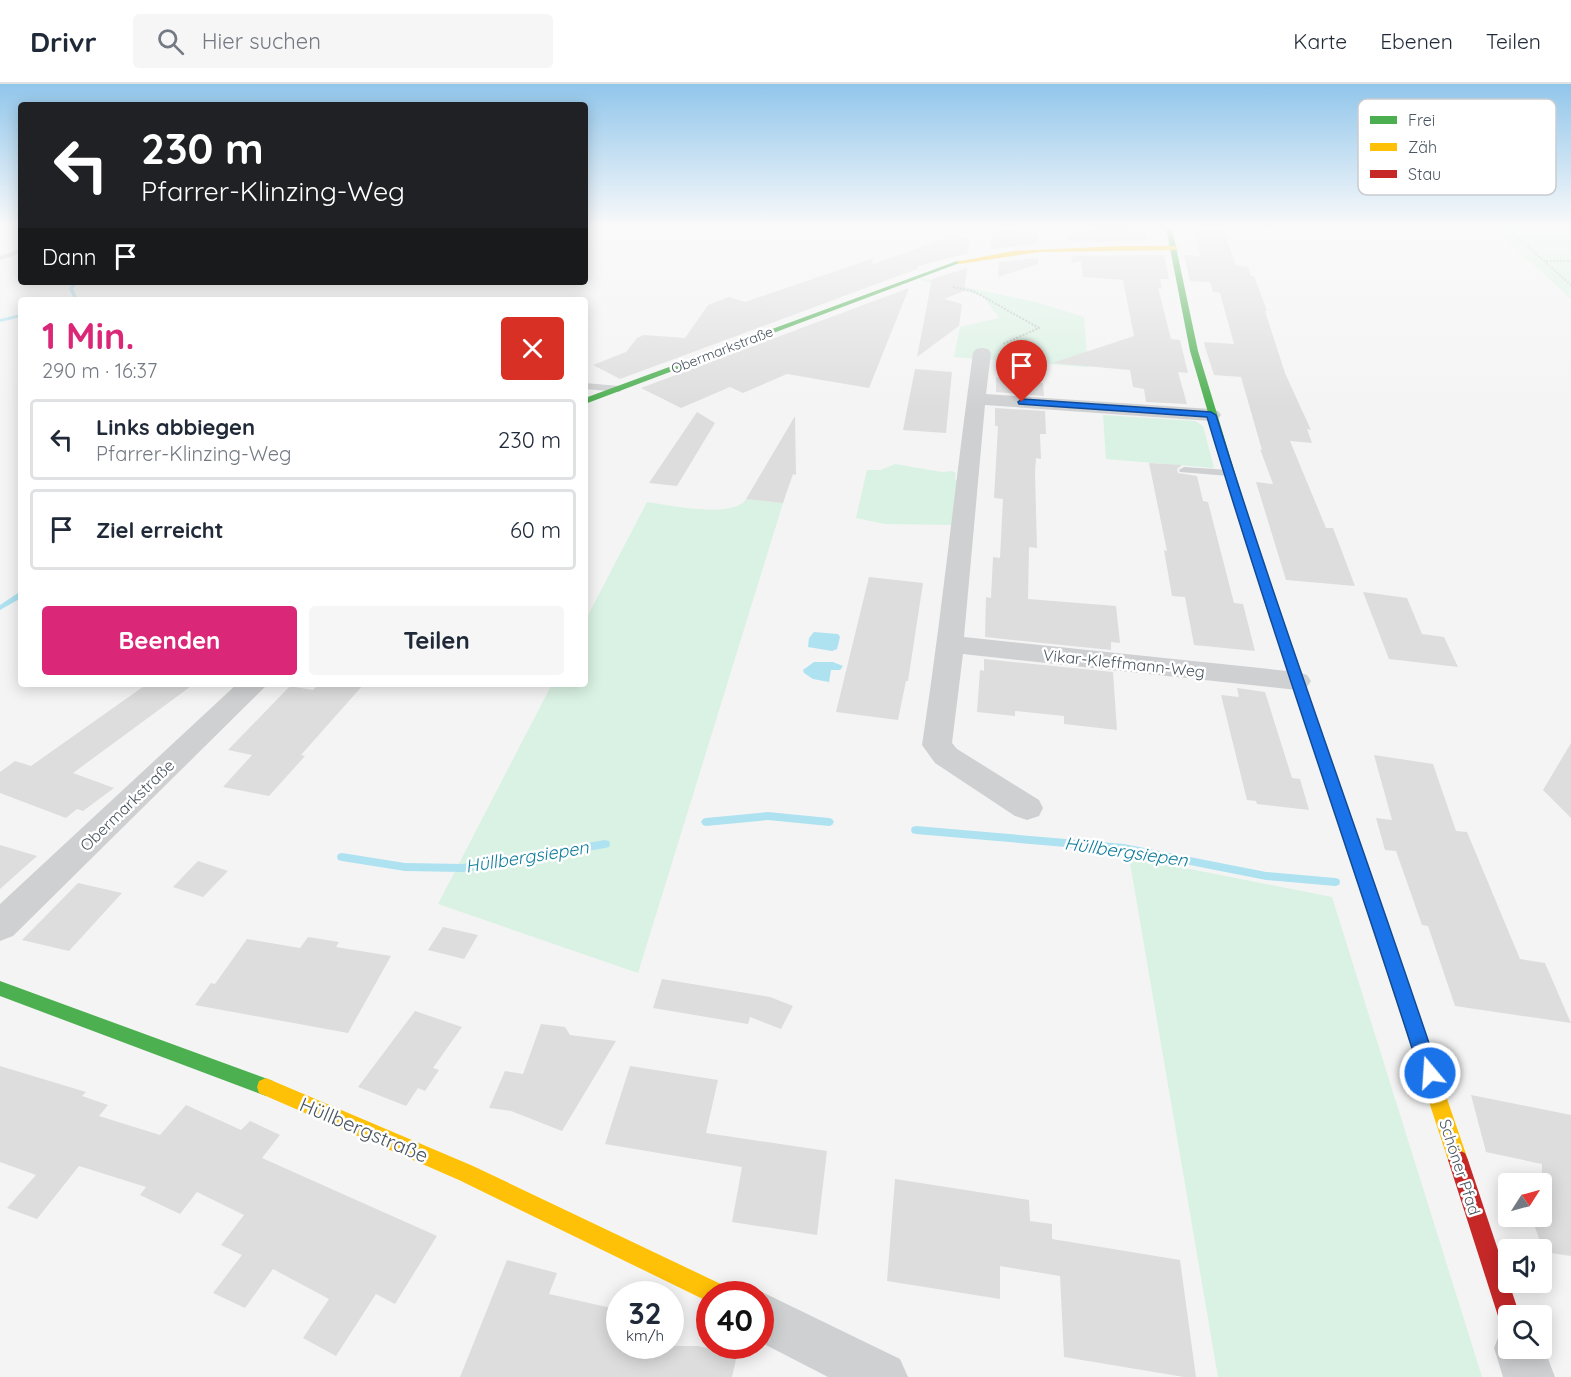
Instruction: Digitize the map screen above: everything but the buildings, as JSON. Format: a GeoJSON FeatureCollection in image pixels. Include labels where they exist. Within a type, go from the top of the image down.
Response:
{"type":"FeatureCollection","features":[{"type":"Feature","properties":{"kind":"street","name":"Obermarkstraße"},"geometry":{"type":"LineString","coordinates":[[588,400],[884,288]]}},
{"type":"Feature","properties":{"kind":"street","name":"Schöner Pfad"},"geometry":{"type":"LineString","coordinates":[[1180,288],[1211,415],[1229,473],[1297,681],[1379,918],[1505,1305]]}},
{"type":"Feature","properties":{"kind":"street"},"geometry":{"type":"LineString","coordinates":[[982,353],[975,399],[951,644],[937,745],[940,751],[1027,808]]}},
{"type":"Feature","properties":{"kind":"street"},"geometry":{"type":"LineString","coordinates":[[975,399],[1211,415]]}},
{"type":"Feature","properties":{"kind":"street","name":"Vikar-Kleffmann-Weg"},"geometry":{"type":"LineString","coordinates":[[951,644],[1297,681]]}},
{"type":"Feature","properties":{"kind":"street","name":"Obermarkstraße"},"geometry":{"type":"LineString","coordinates":[[0,926],[251,687]]}},
{"type":"Feature","properties":{"kind":"street","name":"Hüllbergstraße"},"geometry":{"type":"LineString","coordinates":[[0,988],[163,1048],[379,1134],[551,1213],[696,1284]]}},
{"type":"Feature","properties":{"kind":"street"},"geometry":{"type":"LineString","coordinates":[[774,1323],[882,1377]]}},
{"type":"Feature","properties":{"kind":"street"},"geometry":{"type":"LineString","coordinates":[[1523,1359],[1529,1377]]}},
{"type":"Feature","properties":{"kind":"lane"},"geometry":{"type":"LineString","coordinates":[[588,386],[619,389]]}},
{"type":"Feature","properties":{"kind":"lane"},"geometry":{"type":"LineString","coordinates":[[1184,470],[1229,473]]}},
{"type":"Feature","properties":{"kind":"path"},"geometry":{"type":"LineString","coordinates":[[962,288],[973,291],[1039,328],[982,353]]}},
{"type":"Feature","properties":{"kind":"green space"},"geometry":{"type":"Polygon","coordinates":[[[952,288],[971,288],[1036,302],[1084,317],[1088,367],[954,357],[960,327],[999,318],[983,296],[952,288]]]}},
{"type":"Feature","properties":{"kind":"green space"},"geometry":{"type":"Polygon","coordinates":[[[1559,288],[1571,288],[1571,299],[1559,288]]]}},
{"type":"Feature","properties":{"kind":"green space"},"geometry":{"type":"Polygon","coordinates":[[[1103,415],[1195,421],[1203,426],[1214,468],[1106,459],[1103,415]]]}},
{"type":"Feature","properties":{"kind":"green space"},"geometry":{"type":"Polygon","coordinates":[[[895,464],[956,473],[955,480],[962,481],[957,525],[885,524],[856,518],[867,470],[881,470],[895,464]]]}},
{"type":"Feature","properties":{"kind":"green space"},"geometry":{"type":"Polygon","coordinates":[[[746,499],[783,503],[638,973],[438,904],[550,687],[588,687],[588,615],[647,502],[716,510],[740,505],[746,499]]]}},
{"type":"Feature","properties":{"kind":"green space"},"geometry":{"type":"Polygon","coordinates":[[[1129,857],[1332,897],[1482,1377],[1218,1377],[1129,857]]]}},
{"type":"Feature","properties":{"kind":"water"},"geometry":{"type":"Polygon","coordinates":[[[814,632],[838,634],[840,637],[837,649],[832,651],[808,647],[809,638],[814,632]]]}},
{"type":"Feature","properties":{"kind":"water"},"geometry":{"type":"Polygon","coordinates":[[[814,662],[833,662],[843,666],[840,670],[831,670],[829,682],[813,679],[804,673],[803,670],[814,662]]]}},
{"type":"Feature","properties":{"kind":"waterway"},"geometry":{"type":"LineString","coordinates":[[71,288],[75,297]]}},
{"type":"Feature","properties":{"kind":"waterway"},"geometry":{"type":"LineString","coordinates":[[0,321],[18,316]]}},
{"type":"Feature","properties":{"kind":"waterway"},"geometry":{"type":"LineString","coordinates":[[0,608],[18,597]]}},
{"type":"Feature","properties":{"kind":"waterway","name":"Hüllbergsiepen"},"geometry":{"type":"LineString","coordinates":[[706,822],[768,816],[829,822]]}},
{"type":"Feature","properties":{"kind":"waterway","name":"Hüllbergsiepen"},"geometry":{"type":"LineString","coordinates":[[916,830],[1124,848],[1266,876],[1335,882]]}},
{"type":"Feature","properties":{"kind":"waterway","name":"Hüllbergsiepen"},"geometry":{"type":"LineString","coordinates":[[342,857],[405,867],[463,868],[605,844]]}},
{"type":"Feature","properties":{"kind":"traffic: fast"},"geometry":{"type":"LineString","coordinates":[[588,400],[888,288]]}},
{"type":"Feature","properties":{"kind":"traffic: fast"},"geometry":{"type":"LineString","coordinates":[[1181,288],[1194,351],[1256,559],[1329,774]]}},
{"type":"Feature","properties":{"kind":"traffic: fast"},"geometry":{"type":"LineString","coordinates":[[0,988],[266,1087]]}},
{"type":"Feature","properties":{"kind":"traffic: slow"},"geometry":{"type":"LineString","coordinates":[[1329,774],[1458,1160]]}},
{"type":"Feature","properties":{"kind":"traffic: slow"},"geometry":{"type":"LineString","coordinates":[[266,1087],[466,1173],[696,1284]]}},
{"type":"Feature","properties":{"kind":"traffic: jam"},"geometry":{"type":"LineString","coordinates":[[1458,1160],[1505,1305]]}},
{"type":"Feature","properties":{"kind":"route"},"geometry":{"type":"LineString","coordinates":[[1022,402],[1211,415],[1256,560],[1430,1073]]}}]}
